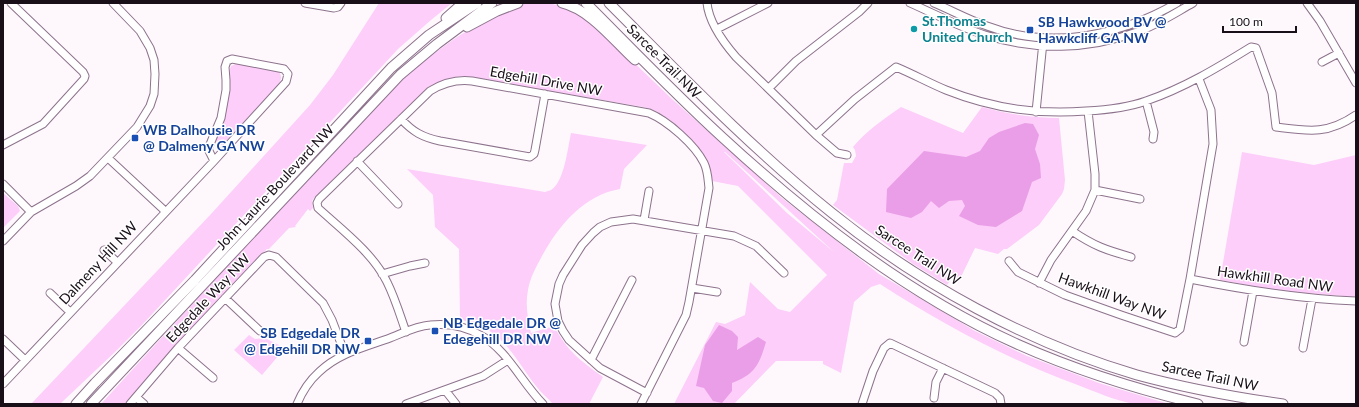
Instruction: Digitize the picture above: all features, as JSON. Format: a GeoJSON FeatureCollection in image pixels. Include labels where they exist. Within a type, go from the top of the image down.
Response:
{"type":"FeatureCollection","features":[{"type":"Feature","properties":{"kind":"main road"},"geometry":{"type":"LineString","coordinates":[[429,35],[435,27],[463,3]]}},
{"type":"Feature","properties":{"kind":"main road","name":"John Laurie Boulevard NW"},"geometry":{"type":"LineString","coordinates":[[76,404],[95,382],[195,280],[391,68],[429,35],[477,3]]}},
{"type":"Feature","properties":{"kind":"main road","name":"John Laurie Boulevard NW"},"geometry":{"type":"LineString","coordinates":[[91,404],[400,75],[437,44],[492,3]]}},
{"type":"Feature","properties":{"kind":"main road"},"geometry":{"type":"LineString","coordinates":[[437,44],[441,44],[469,26],[497,11],[518,3]]}},
{"type":"Feature","properties":{"kind":"main road"},"geometry":{"type":"LineString","coordinates":[[562,3],[576,8],[598,25],[665,88],[676,94]]}},
{"type":"Feature","properties":{"kind":"main road","name":"Sarcee Trail NW"},"geometry":{"type":"LineString","coordinates":[[586,3],[676,94],[748,160],[837,234],[930,298],[1016,344],[1124,385],[1198,404]]}},
{"type":"Feature","properties":{"kind":"main road"},"geometry":{"type":"LineString","coordinates":[[602,3],[620,20],[632,26]]}},
{"type":"Feature","properties":{"kind":"main road","name":"Sarcee Trail NW"},"geometry":{"type":"LineString","coordinates":[[609,3],[757,148],[832,214],[889,255],[951,294],[1003,322],[1064,349],[1096,361],[1136,374],[1191,388],[1247,399],[1283,404]]}},
{"type":"Feature","properties":{"kind":"main road"},"geometry":{"type":"LineString","coordinates":[[617,3],[678,66],[684,77]]}},
{"type":"Feature","properties":{"kind":"main road"},"geometry":{"type":"LineString","coordinates":[[71,404],[95,382]]}},
{"type":"Feature","properties":{"kind":"main road"},"geometry":{"type":"LineString","coordinates":[[98,404],[110,385]]}},
{"type":"Feature","properties":{"kind":"street"},"geometry":{"type":"LineString","coordinates":[[3,146],[43,124],[84,79],[85,76],[83,72],[11,3]]}},
{"type":"Feature","properties":{"kind":"street"},"geometry":{"type":"LineString","coordinates":[[3,241],[31,212],[84,181],[137,127],[144,117],[152,100],[155,80],[154,60],[147,42],[136,26],[113,3]]}},
{"type":"Feature","properties":{"kind":"street"},"geometry":{"type":"LineString","coordinates":[[305,3],[334,8],[338,7],[341,3]]}},
{"type":"Feature","properties":{"kind":"street"},"geometry":{"type":"LineString","coordinates":[[707,3],[711,19],[725,45],[816,136],[837,153],[847,155]]}},
{"type":"Feature","properties":{"kind":"street"},"geometry":{"type":"LineString","coordinates":[[717,29],[768,3]]}},
{"type":"Feature","properties":{"kind":"street"},"geometry":{"type":"LineString","coordinates":[[769,88],[796,61],[859,12],[868,3]]}},
{"type":"Feature","properties":{"kind":"street"},"geometry":{"type":"LineString","coordinates":[[910,3],[985,35],[1004,40],[1043,46],[1086,45],[1116,39],[1153,26],[1193,3]]}},
{"type":"Feature","properties":{"kind":"street"},"geometry":{"type":"LineString","coordinates":[[934,3],[987,26],[1013,33],[1044,38],[1085,36],[1114,30],[1135,24],[1177,3]]}},
{"type":"Feature","properties":{"kind":"street"},"geometry":{"type":"LineString","coordinates":[[1307,3],[1320,21],[1356,83]]}},
{"type":"Feature","properties":{"kind":"street"},"geometry":{"type":"LineString","coordinates":[[1313,3],[1320,21]]}},
{"type":"Feature","properties":{"kind":"street"},"geometry":{"type":"LineString","coordinates":[[1169,8],[1172,15]]}},
{"type":"Feature","properties":{"kind":"street"},"geometry":{"type":"LineString","coordinates":[[1036,112],[1044,38]]}},
{"type":"Feature","properties":{"kind":"street"},"geometry":{"type":"LineString","coordinates":[[816,136],[855,99],[896,67],[946,90],[982,102],[1014,110],[1036,112],[1088,111],[1119,108],[1146,101],[1199,79],[1251,47],[1256,48],[1272,93],[1276,126],[1308,131],[1321,130],[1335,126],[1356,115]]}},
{"type":"Feature","properties":{"kind":"street"},"geometry":{"type":"LineString","coordinates":[[1322,62],[1339,53]]}},
{"type":"Feature","properties":{"kind":"street","name":"Dalmeny Hill NW"},"geometry":{"type":"LineString","coordinates":[[3,384],[165,211],[214,161],[286,82],[288,74],[284,68],[232,59],[227,61],[225,66],[226,90],[221,118],[208,149],[214,161]]}},
{"type":"Feature","properties":{"kind":"street","name":"Hawkhill Way NW"},"geometry":{"type":"LineString","coordinates":[[1088,111],[1095,174],[1095,190],[1086,211],[1051,260],[1038,283],[1092,305],[1175,332],[1180,329],[1190,279],[1212,144],[1211,110],[1199,79]]}},
{"type":"Feature","properties":{"kind":"street","name":"Edgehill Drive NW"},"geometry":{"type":"LineString","coordinates":[[406,332],[388,282],[369,256],[317,205],[319,199],[430,91],[451,81],[472,81],[645,112],[656,116],[671,126],[696,151],[704,163],[709,188],[689,302],[683,321],[641,404]]}},
{"type":"Feature","properties":{"kind":"street"},"geometry":{"type":"LineString","coordinates":[[400,119],[413,131],[440,142],[530,157],[534,154],[535,150],[545,94]]}},
{"type":"Feature","properties":{"kind":"street"},"geometry":{"type":"LineString","coordinates":[[1146,101],[1154,132],[1153,139]]}},
{"type":"Feature","properties":{"kind":"street"},"geometry":{"type":"LineString","coordinates":[[108,158],[165,211]]}},
{"type":"Feature","properties":{"kind":"street"},"geometry":{"type":"LineString","coordinates":[[357,162],[398,204]]}},
{"type":"Feature","properties":{"kind":"street"},"geometry":{"type":"LineString","coordinates":[[3,184],[31,212]]}},
{"type":"Feature","properties":{"kind":"street"},"geometry":{"type":"LineString","coordinates":[[1095,190],[1140,199]]}},
{"type":"Feature","properties":{"kind":"street"},"geometry":{"type":"LineString","coordinates":[[644,220],[650,191]]}},
{"type":"Feature","properties":{"kind":"street"},"geometry":{"type":"LineString","coordinates":[[647,393],[600,368],[569,340],[560,326],[556,304],[559,284],[582,245],[600,227],[618,220],[634,219],[734,236],[750,242],[763,252],[784,273]]}},
{"type":"Feature","properties":{"kind":"street"},"geometry":{"type":"LineString","coordinates":[[1072,231],[1102,249],[1131,257]]}},
{"type":"Feature","properties":{"kind":"street"},"geometry":{"type":"LineString","coordinates":[[104,250],[117,262]]}},
{"type":"Feature","properties":{"kind":"street","name":"Edgedale Way NW"},"geometry":{"type":"LineString","coordinates":[[130,404],[178,348],[264,257],[273,255],[323,303],[332,320],[345,354]]}},
{"type":"Feature","properties":{"kind":"street"},"geometry":{"type":"LineString","coordinates":[[1009,261],[1018,272],[1038,283]]}},
{"type":"Feature","properties":{"kind":"street"},"geometry":{"type":"LineString","coordinates":[[382,274],[426,263]]}},
{"type":"Feature","properties":{"kind":"street","name":"Hawkhill Road NW"},"geometry":{"type":"LineString","coordinates":[[1190,279],[1253,291],[1312,299],[1356,301]]}},
{"type":"Feature","properties":{"kind":"street"},"geometry":{"type":"LineString","coordinates":[[590,360],[632,280]]}},
{"type":"Feature","properties":{"kind":"street"},"geometry":{"type":"LineString","coordinates":[[692,288],[717,292]]}},
{"type":"Feature","properties":{"kind":"street"},"geometry":{"type":"LineString","coordinates":[[1244,342],[1253,291]]}},
{"type":"Feature","properties":{"kind":"street"},"geometry":{"type":"LineString","coordinates":[[50,293],[70,312]]}},
{"type":"Feature","properties":{"kind":"street"},"geometry":{"type":"LineString","coordinates":[[225,298],[260,331]]}},
{"type":"Feature","properties":{"kind":"street"},"geometry":{"type":"LineString","coordinates":[[1303,348],[1312,299]]}},
{"type":"Feature","properties":{"kind":"street"},"geometry":{"type":"LineString","coordinates":[[296,404],[305,388],[318,372],[345,354],[417,327],[437,324],[469,329],[492,342],[543,404]]}},
{"type":"Feature","properties":{"kind":"street"},"geometry":{"type":"LineString","coordinates":[[3,339],[25,360]]}},
{"type":"Feature","properties":{"kind":"street"},"geometry":{"type":"LineString","coordinates":[[862,404],[873,371],[887,344],[894,344],[995,393],[1000,398],[1001,404]]}},
{"type":"Feature","properties":{"kind":"street"},"geometry":{"type":"LineString","coordinates":[[178,348],[213,378]]}},
{"type":"Feature","properties":{"kind":"street"},"geometry":{"type":"LineString","coordinates":[[406,404],[483,376],[508,360]]}},
{"type":"Feature","properties":{"kind":"street"},"geometry":{"type":"LineString","coordinates":[[934,398],[936,382],[943,368]]}},
{"type":"Feature","properties":{"kind":"street"},"geometry":{"type":"LineString","coordinates":[[445,390],[456,404]]}},
{"type":"Feature","properties":{"kind":"street"},"geometry":{"type":"LineString","coordinates":[[136,397],[144,404]]}},
{"type":"Feature","properties":{"kind":"shaded area"},"geometry":{"type":"Polygon","coordinates":[[[379,3],[452,3],[398,49],[142,325],[115,352],[60,404],[31,404],[211,214],[310,105],[333,75],[379,3]]]}},
{"type":"Feature","properties":{"kind":"shaded area"},"geometry":{"type":"Polygon","coordinates":[[[529,3],[548,3],[565,7],[574,11],[601,31],[672,99],[782,198],[879,274],[975,331],[1027,356],[1099,383],[1169,404],[1143,405],[1127,403],[1049,374],[974,339],[927,313],[880,284],[871,287],[854,302],[841,373],[823,364],[823,361],[776,361],[734,404],[674,404],[716,322],[725,324],[745,315],[750,282],[778,309],[790,312],[827,275],[738,186],[712,181],[708,164],[699,149],[682,130],[661,114],[643,107],[463,76],[442,81],[424,91],[314,198],[312,201],[313,208],[310,211],[308,209],[295,226],[296,227],[289,228],[269,249],[262,254],[197,322],[125,404],[101,404],[370,110],[415,67],[457,37],[494,15],[519,5],[519,8],[521,7],[520,5],[529,3]],[[725,152],[787,213],[834,252],[725,152]]]}},
{"type":"Feature","properties":{"kind":"shaded area"},"geometry":{"type":"Polygon","coordinates":[[[238,63],[278,71],[281,75],[281,80],[278,86],[222,145],[218,145],[216,141],[222,124],[228,98],[229,71],[231,66],[238,63]]]}},
{"type":"Feature","properties":{"kind":"shaded area"},"geometry":{"type":"Polygon","coordinates":[[[901,107],[963,133],[982,107],[1020,115],[1059,118],[1065,180],[1062,194],[1039,225],[1007,249],[1004,249],[998,254],[975,248],[958,283],[952,278],[947,285],[913,264],[833,205],[837,200],[844,163],[852,163],[856,156],[853,147],[869,130],[901,107]]]}},
{"type":"Feature","properties":{"kind":"shaded area"},"geometry":{"type":"Polygon","coordinates":[[[1025,123],[1033,124],[1039,135],[1035,149],[1040,164],[1041,178],[1032,182],[1022,211],[996,227],[978,225],[959,216],[965,206],[962,200],[949,201],[939,208],[931,201],[922,212],[911,218],[886,212],[887,189],[924,151],[966,157],[980,151],[989,138],[999,132],[1025,123]]]}},
{"type":"Feature","properties":{"kind":"shaded area"},"geometry":{"type":"Polygon","coordinates":[[[571,133],[647,145],[624,169],[620,189],[607,192],[584,205],[574,213],[556,233],[532,277],[528,290],[527,301],[531,333],[554,326],[569,349],[603,377],[589,404],[553,404],[538,389],[505,344],[486,329],[460,320],[459,249],[435,227],[433,195],[407,169],[545,192],[551,190],[559,180],[565,164],[571,133]]]}},
{"type":"Feature","properties":{"kind":"shaded area"},"geometry":{"type":"Polygon","coordinates":[[[1242,152],[1314,165],[1356,155],[1356,297],[1281,291],[1220,280],[1242,152]]]}},
{"type":"Feature","properties":{"kind":"shaded area"},"geometry":{"type":"Polygon","coordinates":[[[3,193],[18,206],[20,211],[3,228],[3,193]]]}},
{"type":"Feature","properties":{"kind":"shaded area"},"geometry":{"type":"Polygon","coordinates":[[[719,325],[732,331],[738,337],[737,350],[758,337],[766,342],[761,357],[755,368],[740,380],[732,383],[732,391],[722,403],[713,401],[704,388],[696,386],[705,345],[719,325]]]}},
{"type":"Feature","properties":{"kind":"shaded area"},"geometry":{"type":"Polygon","coordinates":[[[249,335],[255,339],[265,338],[285,348],[262,375],[234,350],[249,335]]]}},
{"type":"Feature","properties":{"kind":"place","name":"St.Thomas United Church"},"geometry":{"type":"Point","coordinates":[914,29]}},
{"type":"Feature","properties":{"kind":"place","name":"SB Hawkwood BV @ Hawkcliff GA NW"},"geometry":{"type":"Point","coordinates":[1030,30]}},
{"type":"Feature","properties":{"kind":"place","name":"WB Dalhousie DR @ Dalmeny GA NW"},"geometry":{"type":"Point","coordinates":[135,138]}},
{"type":"Feature","properties":{"kind":"place","name":"NB Edgedale DR @ Edegehill DR NW"},"geometry":{"type":"Point","coordinates":[435,331]}},
{"type":"Feature","properties":{"kind":"place","name":"SB Edgedale DR @ Edgehill DR NW"},"geometry":{"type":"Point","coordinates":[368,341]}}]}
